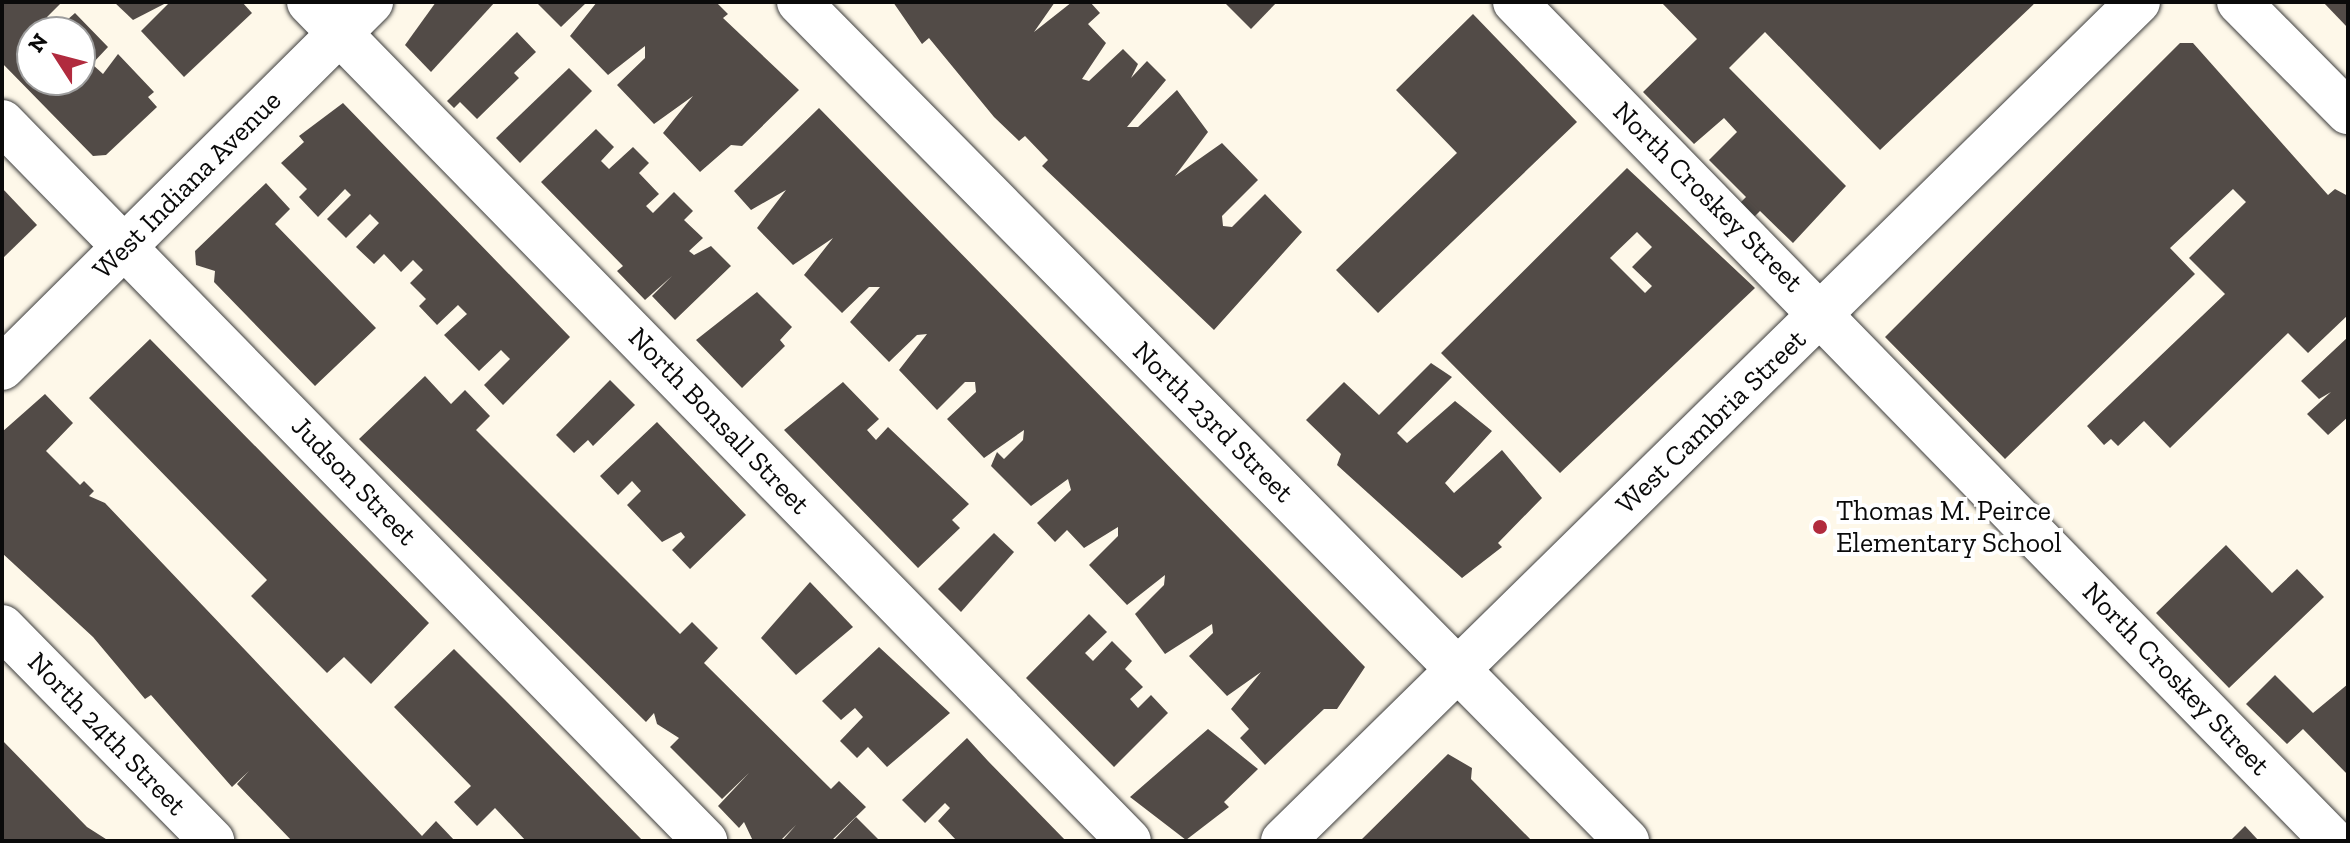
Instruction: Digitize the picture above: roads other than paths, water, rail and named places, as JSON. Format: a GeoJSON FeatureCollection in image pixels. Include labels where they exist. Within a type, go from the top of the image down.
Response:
{"type":"FeatureCollection","features":[{"type":"Feature","properties":{"kind":"street","name":"North Bonsall Street"},"geometry":{"type":"LineString","coordinates":[[309,2],[1129,841]]}},
{"type":"Feature","properties":{"kind":"street","name":"West Indiana Avenue"},"geometry":{"type":"LineString","coordinates":[[2,368],[371,2]]}},
{"type":"Feature","properties":{"kind":"street","name":"North 23rd Street"},"geometry":{"type":"LineString","coordinates":[[799,2],[1627,841]]}},
{"type":"Feature","properties":{"kind":"street","name":"North Croskey Street"},"geometry":{"type":"LineString","coordinates":[[1515,2],[2333,841]]}},
{"type":"Feature","properties":{"kind":"street","name":"West Cambria Street"},"geometry":{"type":"LineString","coordinates":[[1283,841],[2138,2]]}},
{"type":"Feature","properties":{"kind":"street"},"geometry":{"type":"LineString","coordinates":[[2239,2],[2348,112]]}},
{"type":"Feature","properties":{"kind":"street","name":"Judson Street"},"geometry":{"type":"LineString","coordinates":[[2,122],[705,841]]}},
{"type":"Feature","properties":{"kind":"street","name":"North 24th Street"},"geometry":{"type":"LineString","coordinates":[[2,627],[212,841]]}},
{"type":"Feature","properties":{"kind":"place","name":"Thomas M. Peirce Elementary School"},"geometry":{"type":"Point","coordinates":[1820,527]}}]}
